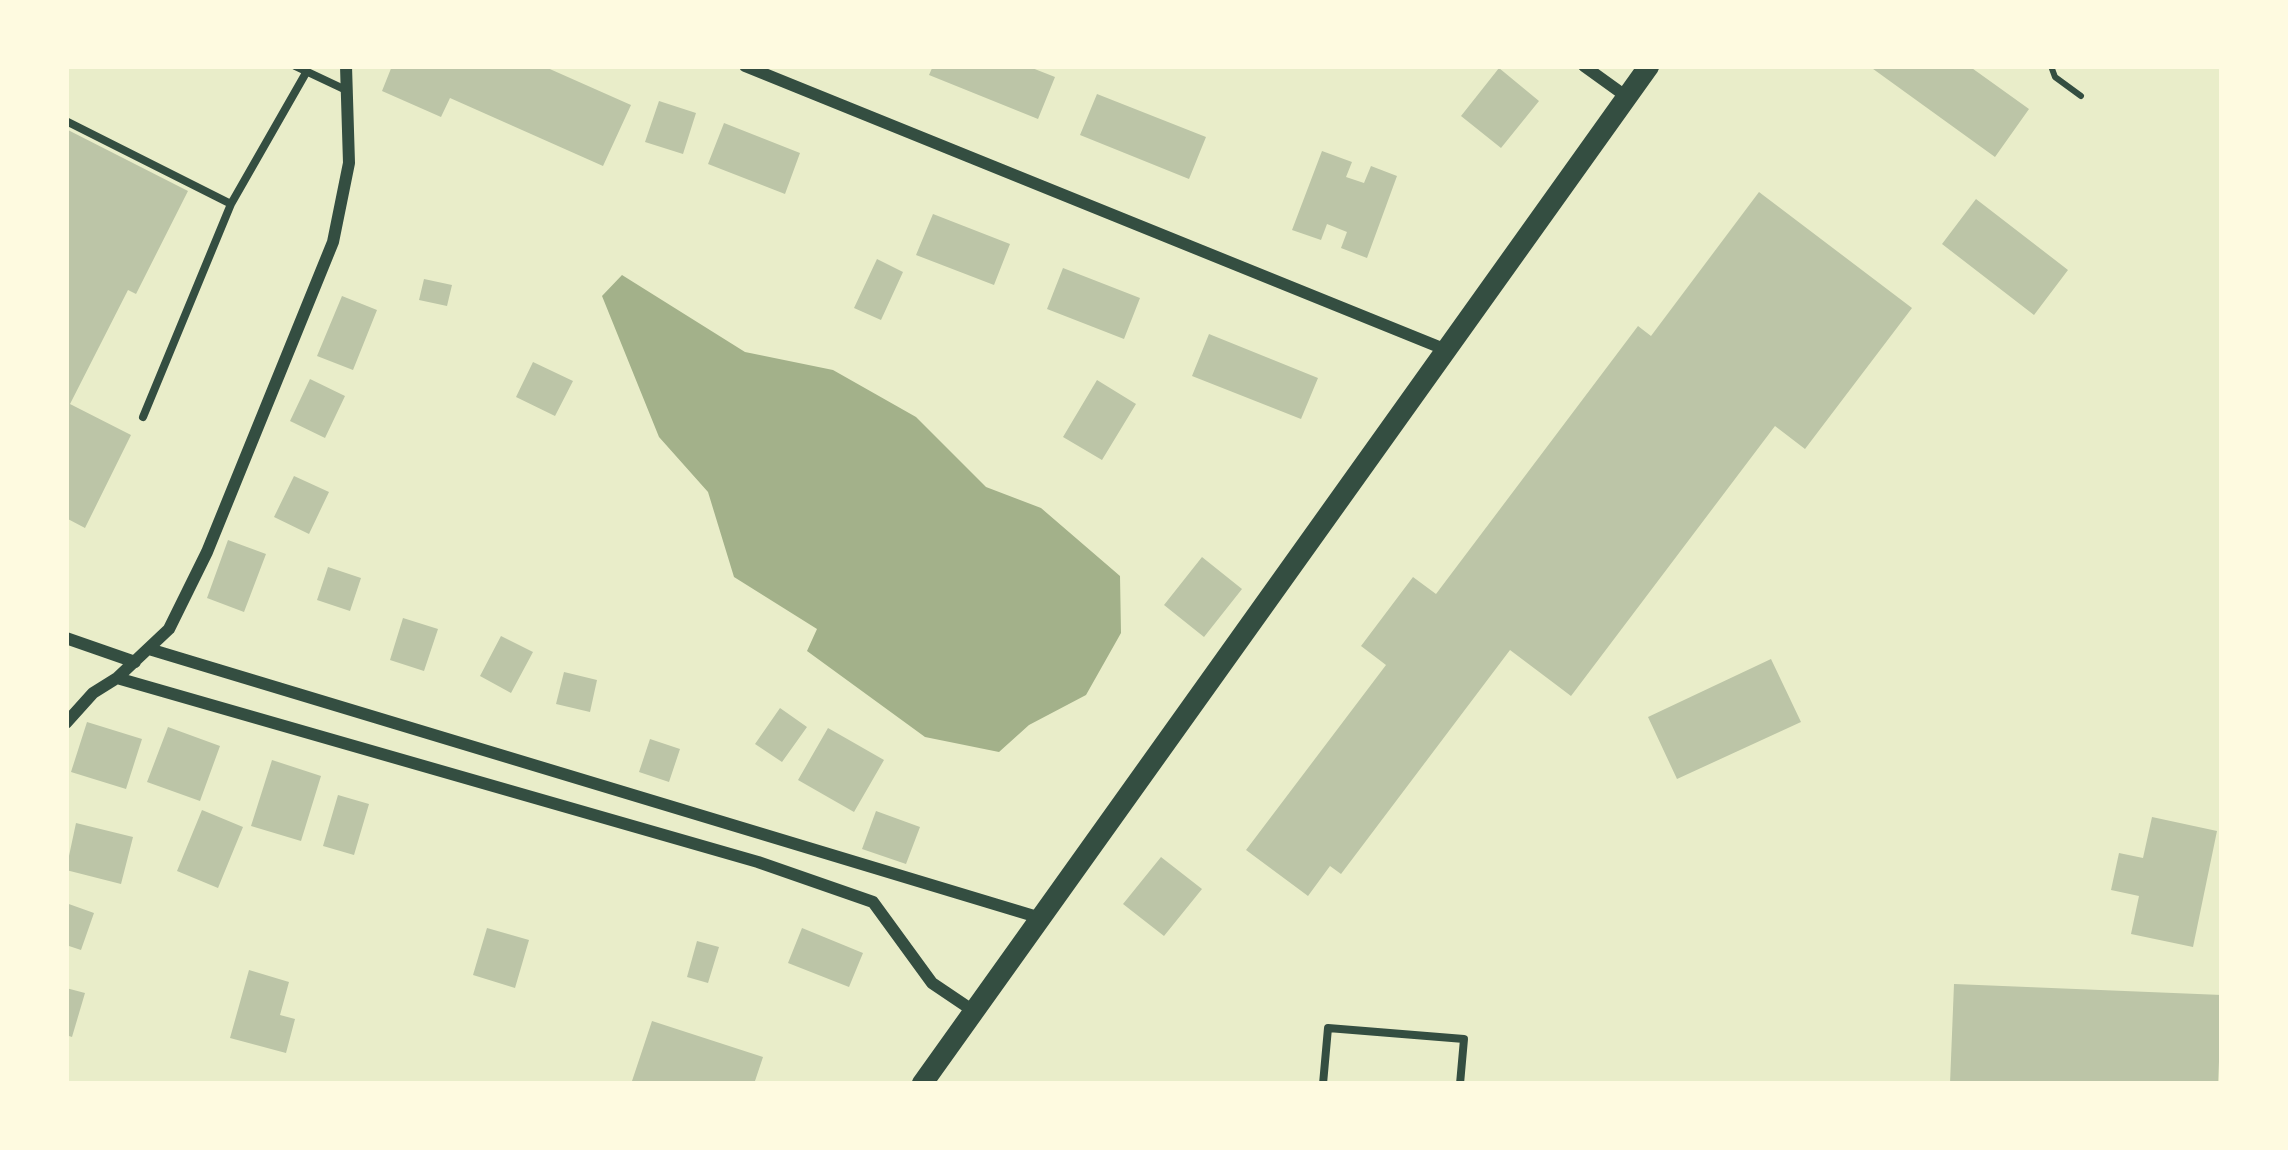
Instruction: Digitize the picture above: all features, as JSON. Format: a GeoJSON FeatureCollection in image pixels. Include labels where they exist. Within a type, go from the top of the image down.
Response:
{"type":"FeatureCollection","features":[{"type":"Feature","properties":{"kind":"street"},"geometry":{"type":"LineString","coordinates":[[66,723],[93,693],[135,662],[169,628],[207,552],[333,242],[349,164],[346,66]]}},
{"type":"Feature","properties":{"kind":"street"},"geometry":{"type":"LineString","coordinates":[[746,66],[1449,351]]}},
{"type":"Feature","properties":{"kind":"street"},"geometry":{"type":"LineString","coordinates":[[1584,66],[1627,97]]}},
{"type":"Feature","properties":{"kind":"street"},"geometry":{"type":"LineString","coordinates":[[922,1084],[1649,66]]}},
{"type":"Feature","properties":{"kind":"street"},"geometry":{"type":"LineString","coordinates":[[66,638],[135,662]]}},
{"type":"Feature","properties":{"kind":"street"},"geometry":{"type":"LineString","coordinates":[[149,649],[1044,919]]}},
{"type":"Feature","properties":{"kind":"street"},"geometry":{"type":"LineString","coordinates":[[116,678],[758,862],[874,902],[932,983],[975,1012]]}},
{"type":"Feature","properties":{"kind":"lane"},"geometry":{"type":"LineString","coordinates":[[296,66],[348,91]]}},
{"type":"Feature","properties":{"kind":"lane"},"geometry":{"type":"LineString","coordinates":[[143,417],[231,204],[307,70]]}},
{"type":"Feature","properties":{"kind":"lane"},"geometry":{"type":"LineString","coordinates":[[66,121],[231,204]]}},
{"type":"Feature","properties":{"kind":"lane"},"geometry":{"type":"LineString","coordinates":[[1323,1084],[1328,1028],[1464,1040],[1460,1084]]}},
{"type":"Feature","properties":{"kind":"path"},"geometry":{"type":"LineString","coordinates":[[2055,68],[2081,96]]}},
{"type":"Feature","properties":{"kind":"shaded area"},"geometry":{"type":"Polygon","coordinates":[[[622,275],[745,352],[833,370],[916,417],[986,487],[1041,508],[1120,576],[1121,633],[1086,695],[1029,725],[999,752],[925,737],[807,651],[817,629],[734,577],[708,492],[659,437],[602,296],[622,275]]]}},
{"type":"Feature","properties":{"kind":"building"},"geometry":{"type":"Polygon","coordinates":[[[392,66],[543,66],[631,105],[603,166],[450,98],[441,117],[382,91],[392,66]]]}},
{"type":"Feature","properties":{"kind":"building"},"geometry":{"type":"Polygon","coordinates":[[[933,66],[1027,66],[1055,77],[1038,119],[929,75],[933,66]]]}},
{"type":"Feature","properties":{"kind":"building"},"geometry":{"type":"Polygon","coordinates":[[[1869,66],[1969,66],[2029,109],[1995,157],[1869,66]]]}},
{"type":"Feature","properties":{"kind":"building"},"geometry":{"type":"Polygon","coordinates":[[[1499,68],[1539,101],[1501,148],[1461,116],[1499,68]]]}},
{"type":"Feature","properties":{"kind":"building"},"geometry":{"type":"Polygon","coordinates":[[[1097,94],[1206,137],[1189,179],[1080,135],[1097,94]]]}},
{"type":"Feature","properties":{"kind":"building"},"geometry":{"type":"Polygon","coordinates":[[[659,101],[696,113],[683,154],[645,142],[659,101]]]}},
{"type":"Feature","properties":{"kind":"building"},"geometry":{"type":"Polygon","coordinates":[[[724,123],[800,153],[785,194],[708,164],[724,123]]]}},
{"type":"Feature","properties":{"kind":"building"},"geometry":{"type":"Polygon","coordinates":[[[66,129],[188,191],[136,294],[128,290],[70,404],[131,435],[85,528],[66,518],[66,129]]]}},
{"type":"Feature","properties":{"kind":"building"},"geometry":{"type":"Polygon","coordinates":[[[1322,151],[1352,162],[1346,177],[1364,183],[1371,166],[1397,176],[1367,258],[1341,248],[1347,232],[1327,224],[1321,240],[1292,230],[1322,151]]]}},
{"type":"Feature","properties":{"kind":"building"},"geometry":{"type":"Polygon","coordinates":[[[1759,192],[1912,308],[1805,449],[1775,426],[1571,696],[1510,650],[1341,874],[1330,866],[1308,896],[1246,850],[1386,665],[1361,646],[1413,577],[1436,594],[1638,326],[1651,336],[1759,192]]]}},
{"type":"Feature","properties":{"kind":"building"},"geometry":{"type":"Polygon","coordinates":[[[1976,199],[2068,270],[2034,315],[1942,244],[1976,199]]]}},
{"type":"Feature","properties":{"kind":"building"},"geometry":{"type":"Polygon","coordinates":[[[933,214],[1010,244],[994,285],[916,255],[933,214]]]}},
{"type":"Feature","properties":{"kind":"building"},"geometry":{"type":"Polygon","coordinates":[[[877,259],[903,272],[881,320],[854,308],[877,259]]]}},
{"type":"Feature","properties":{"kind":"building"},"geometry":{"type":"Polygon","coordinates":[[[1063,268],[1140,298],[1124,339],[1047,309],[1063,268]]]}},
{"type":"Feature","properties":{"kind":"building"},"geometry":{"type":"Polygon","coordinates":[[[424,279],[452,285],[447,306],[419,300],[424,279]]]}},
{"type":"Feature","properties":{"kind":"building"},"geometry":{"type":"Polygon","coordinates":[[[342,296],[377,310],[353,370],[317,356],[342,296]]]}},
{"type":"Feature","properties":{"kind":"building"},"geometry":{"type":"Polygon","coordinates":[[[1209,334],[1318,378],[1301,419],[1192,376],[1209,334]]]}},
{"type":"Feature","properties":{"kind":"building"},"geometry":{"type":"Polygon","coordinates":[[[533,362],[573,381],[555,416],[516,397],[533,362]]]}},
{"type":"Feature","properties":{"kind":"building"},"geometry":{"type":"Polygon","coordinates":[[[310,379],[345,396],[325,438],[290,421],[310,379]]]}},
{"type":"Feature","properties":{"kind":"building"},"geometry":{"type":"Polygon","coordinates":[[[1097,380],[1136,404],[1102,460],[1063,437],[1097,380]]]}},
{"type":"Feature","properties":{"kind":"building"},"geometry":{"type":"Polygon","coordinates":[[[294,476],[329,492],[309,534],[274,517],[294,476]]]}},
{"type":"Feature","properties":{"kind":"building"},"geometry":{"type":"Polygon","coordinates":[[[228,540],[266,554],[244,612],[207,598],[228,540]]]}},
{"type":"Feature","properties":{"kind":"building"},"geometry":{"type":"Polygon","coordinates":[[[1202,557],[1242,589],[1204,637],[1164,605],[1202,557]]]}},
{"type":"Feature","properties":{"kind":"building"},"geometry":{"type":"Polygon","coordinates":[[[328,567],[361,578],[350,611],[317,600],[328,567]]]}},
{"type":"Feature","properties":{"kind":"building"},"geometry":{"type":"Polygon","coordinates":[[[403,618],[438,629],[424,671],[390,660],[403,618]]]}},
{"type":"Feature","properties":{"kind":"building"},"geometry":{"type":"Polygon","coordinates":[[[501,636],[533,652],[511,693],[480,676],[501,636]]]}},
{"type":"Feature","properties":{"kind":"building"},"geometry":{"type":"Polygon","coordinates":[[[1771,659],[1801,722],[1677,779],[1648,717],[1771,659]]]}},
{"type":"Feature","properties":{"kind":"building"},"geometry":{"type":"Polygon","coordinates":[[[564,672],[597,680],[590,712],[556,704],[564,672]]]}},
{"type":"Feature","properties":{"kind":"building"},"geometry":{"type":"Polygon","coordinates":[[[780,708],[807,727],[782,762],[755,744],[780,708]]]}},
{"type":"Feature","properties":{"kind":"building"},"geometry":{"type":"Polygon","coordinates":[[[87,722],[142,739],[126,789],[71,772],[87,722]]]}},
{"type":"Feature","properties":{"kind":"building"},"geometry":{"type":"Polygon","coordinates":[[[168,727],[220,746],[200,801],[147,782],[168,727]]]}},
{"type":"Feature","properties":{"kind":"building"},"geometry":{"type":"Polygon","coordinates":[[[828,728],[884,760],[854,812],[798,780],[828,728]]]}},
{"type":"Feature","properties":{"kind":"building"},"geometry":{"type":"Polygon","coordinates":[[[650,739],[680,749],[669,782],[639,772],[650,739]]]}},
{"type":"Feature","properties":{"kind":"building"},"geometry":{"type":"Polygon","coordinates":[[[272,760],[321,776],[301,841],[251,826],[272,760]]]}},
{"type":"Feature","properties":{"kind":"building"},"geometry":{"type":"Polygon","coordinates":[[[338,795],[369,804],[354,855],[323,846],[338,795]]]}},
{"type":"Feature","properties":{"kind":"building"},"geometry":{"type":"Polygon","coordinates":[[[202,810],[243,827],[218,888],[177,871],[202,810]]]}},
{"type":"Feature","properties":{"kind":"building"},"geometry":{"type":"Polygon","coordinates":[[[876,811],[920,827],[906,864],[862,849],[876,811]]]}},
{"type":"Feature","properties":{"kind":"building"},"geometry":{"type":"Polygon","coordinates":[[[2152,817],[2217,831],[2193,947],[2131,934],[2139,896],[2111,890],[2119,853],[2143,858],[2152,817]]]}},
{"type":"Feature","properties":{"kind":"building"},"geometry":{"type":"Polygon","coordinates":[[[76,823],[133,837],[121,884],[66,870],[76,823]]]}},
{"type":"Feature","properties":{"kind":"building"},"geometry":{"type":"Polygon","coordinates":[[[1161,857],[1202,889],[1164,936],[1123,904],[1161,857]]]}},
{"type":"Feature","properties":{"kind":"building"},"geometry":{"type":"Polygon","coordinates":[[[66,903],[94,913],[81,950],[66,945],[66,903]]]}},
{"type":"Feature","properties":{"kind":"building"},"geometry":{"type":"Polygon","coordinates":[[[487,928],[529,940],[515,988],[473,975],[487,928]]]}},
{"type":"Feature","properties":{"kind":"building"},"geometry":{"type":"Polygon","coordinates":[[[802,928],[863,953],[849,987],[788,963],[802,928]]]}},
{"type":"Feature","properties":{"kind":"building"},"geometry":{"type":"Polygon","coordinates":[[[697,941],[719,947],[708,983],[687,977],[697,941]]]}},
{"type":"Feature","properties":{"kind":"building"},"geometry":{"type":"Polygon","coordinates":[[[249,970],[289,982],[280,1015],[295,1019],[286,1053],[230,1038],[249,970]]]}},
{"type":"Feature","properties":{"kind":"building"},"geometry":{"type":"Polygon","coordinates":[[[1954,984],[2222,995],[2218,1084],[1950,1084],[1954,984]]]}},
{"type":"Feature","properties":{"kind":"building"},"geometry":{"type":"Polygon","coordinates":[[[66,988],[85,993],[72,1037],[66,1035],[66,988]]]}},
{"type":"Feature","properties":{"kind":"building"},"geometry":{"type":"Polygon","coordinates":[[[652,1021],[763,1057],[754,1084],[632,1081],[652,1021]]]}}]}
